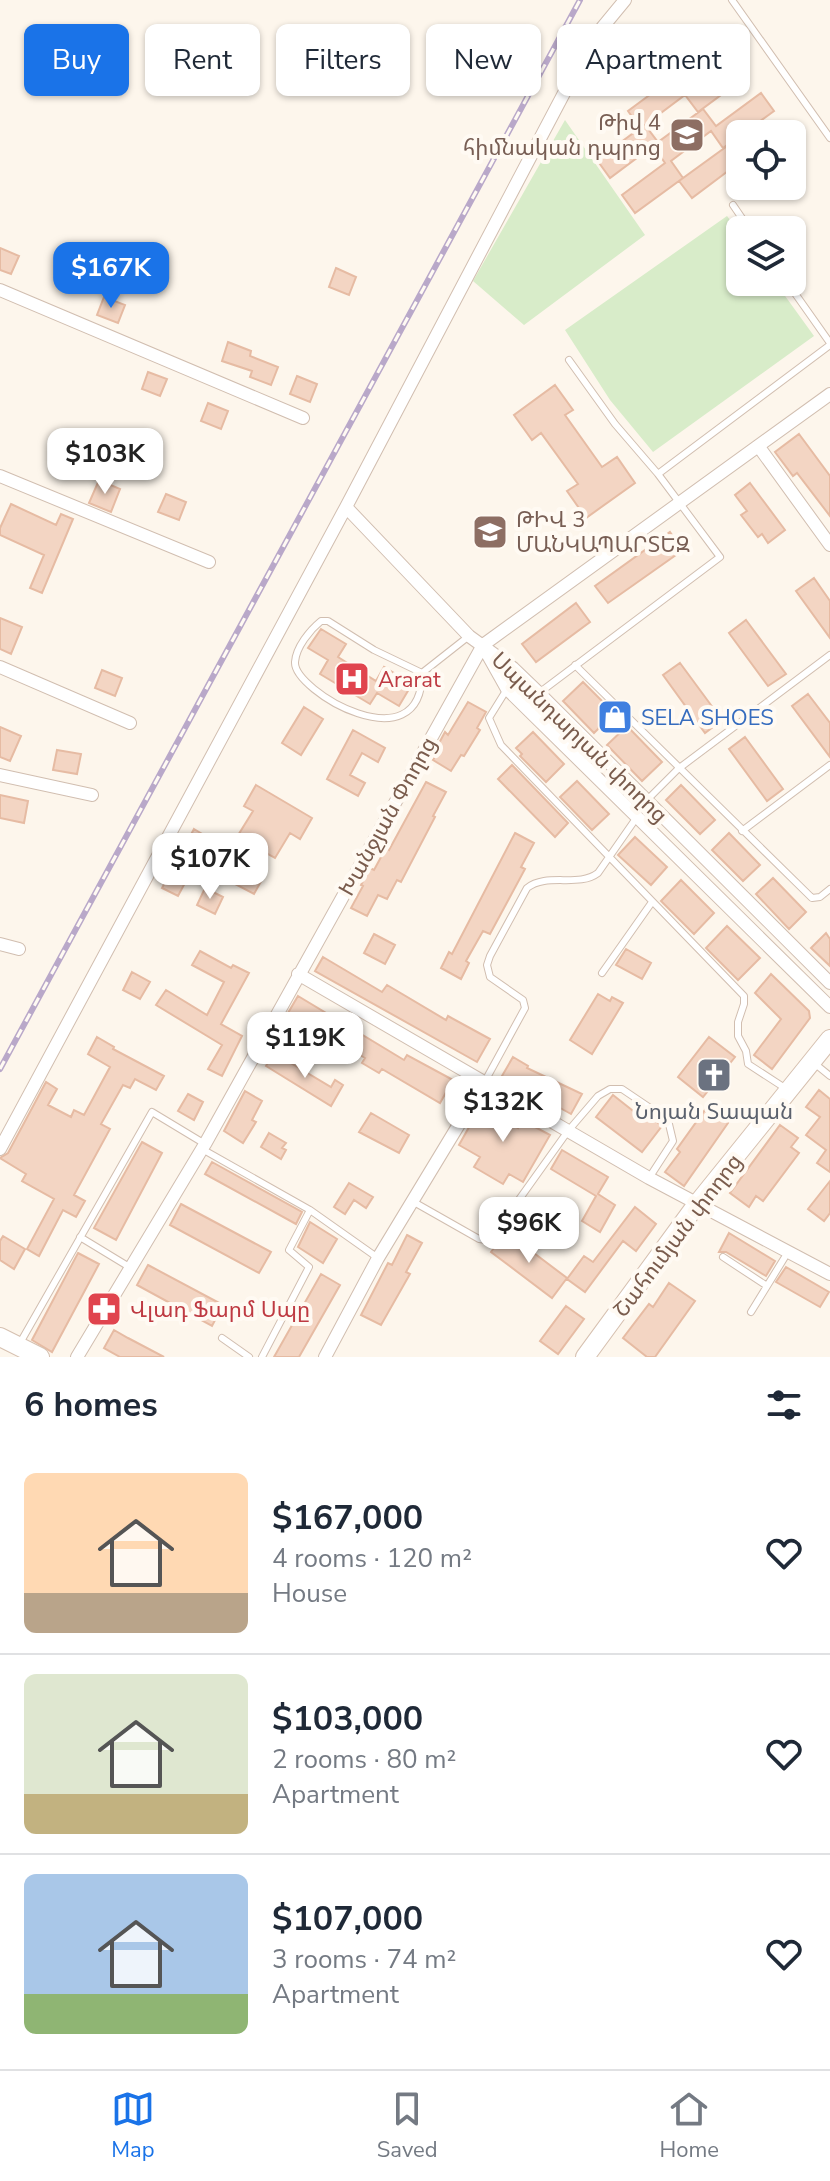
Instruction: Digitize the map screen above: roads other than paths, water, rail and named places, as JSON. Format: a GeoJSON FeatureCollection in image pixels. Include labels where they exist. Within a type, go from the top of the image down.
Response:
{"type":"FeatureCollection","features":[{"type":"Feature","properties":{"kind":"main road","name":"Շահումյան փողոց"},"geometry":{"type":"LineString","coordinates":[[585,1357],[697,1204],[830,1039]]}},
{"type":"Feature","properties":{"kind":"main road"},"geometry":{"type":"LineString","coordinates":[[11,1346],[40,1357]]}},
{"type":"Feature","properties":{"kind":"street"},"geometry":{"type":"LineString","coordinates":[[0,1149],[346,507],[592,40],[625,0]]}},
{"type":"Feature","properties":{"kind":"street"},"geometry":{"type":"LineString","coordinates":[[0,290],[303,418]]}},
{"type":"Feature","properties":{"kind":"street","name":"Խանջյան Փողոց"},"geometry":{"type":"LineString","coordinates":[[77,1357],[204,1147],[483,645],[830,394]]}},
{"type":"Feature","properties":{"kind":"street"},"geometry":{"type":"LineString","coordinates":[[759,447],[830,545]]}},
{"type":"Feature","properties":{"kind":"street"},"geometry":{"type":"LineString","coordinates":[[0,476],[209,562]]}},
{"type":"Feature","properties":{"kind":"street"},"geometry":{"type":"LineString","coordinates":[[346,507],[469,636],[483,645]]}},
{"type":"Feature","properties":{"kind":"street","name":"Սպանդարյան փողոց"},"geometry":{"type":"LineString","coordinates":[[483,645],[507,689],[830,1007]]}},
{"type":"Feature","properties":{"kind":"street","name":"Սպանդարյան փողոց"},"geometry":{"type":"LineString","coordinates":[[483,645],[539,693],[830,983]]}},
{"type":"Feature","properties":{"kind":"street"},"geometry":{"type":"LineString","coordinates":[[0,667],[130,723]]}},
{"type":"Feature","properties":{"kind":"street"},"geometry":{"type":"LineString","coordinates":[[0,775],[92,795]]}},
{"type":"Feature","properties":{"kind":"street"},"geometry":{"type":"LineString","coordinates":[[0,944],[19,949]]}},
{"type":"Feature","properties":{"kind":"street"},"geometry":{"type":"LineString","coordinates":[[298,974],[649,1178],[830,1274]]}},
{"type":"Feature","properties":{"kind":"street"},"geometry":{"type":"LineString","coordinates":[[325,1357],[378,1258],[484,1083]]}},
{"type":"Feature","properties":{"kind":"lane"},"geometry":{"type":"LineString","coordinates":[[732,0],[830,138]]}},
{"type":"Feature","properties":{"kind":"lane"},"geometry":{"type":"LineString","coordinates":[[733,205],[740,216]]}},
{"type":"Feature","properties":{"kind":"lane"},"geometry":{"type":"LineString","coordinates":[[658,474],[830,344],[797,296]]}},
{"type":"Feature","properties":{"kind":"lane"},"geometry":{"type":"LineString","coordinates":[[539,693],[720,557],[658,474],[615,424],[569,360]]}},
{"type":"Feature","properties":{"kind":"lane"},"geometry":{"type":"LineString","coordinates":[[422,673],[374,650],[328,621],[316,624],[303,641],[295,663],[300,677],[345,710],[398,718],[409,712],[420,694],[422,673],[469,636]]}},
{"type":"Feature","properties":{"kind":"lane"},"geometry":{"type":"LineString","coordinates":[[647,800],[678,769],[830,655]]}},
{"type":"Feature","properties":{"kind":"lane"},"geometry":{"type":"LineString","coordinates":[[575,665],[812,898],[820,897],[830,889]]}},
{"type":"Feature","properties":{"kind":"lane"},"geometry":{"type":"LineString","coordinates":[[507,689],[489,718],[501,745],[744,996],[738,1036],[746,1051],[748,1064],[788,1090]]}},
{"type":"Feature","properties":{"kind":"lane"},"geometry":{"type":"LineString","coordinates":[[742,831],[830,765]]}},
{"type":"Feature","properties":{"kind":"lane"},"geometry":{"type":"LineString","coordinates":[[484,1083],[525,1008],[523,1000],[490,977],[487,965],[527,888],[545,881],[591,878],[598,873],[637,817]]}},
{"type":"Feature","properties":{"kind":"lane"},"geometry":{"type":"LineString","coordinates":[[602,973],[652,902]]}},
{"type":"Feature","properties":{"kind":"lane"},"geometry":{"type":"LineString","coordinates":[[811,1061],[830,1076]]}},
{"type":"Feature","properties":{"kind":"lane"},"geometry":{"type":"LineString","coordinates":[[412,1201],[479,1239],[487,1240],[493,1236],[568,1131],[598,1096],[610,1089],[622,1089],[668,1120],[673,1141],[649,1178]]}},
{"type":"Feature","properties":{"kind":"lane"},"geometry":{"type":"LineString","coordinates":[[11,1346],[80,1237],[152,1112],[310,1210],[378,1258]]}},
{"type":"Feature","properties":{"kind":"lane"},"geometry":{"type":"LineString","coordinates":[[262,1357],[309,1267],[289,1250],[310,1210]]}},
{"type":"Feature","properties":{"kind":"lane"},"geometry":{"type":"LineString","coordinates":[[80,1237],[131,1268]]}},
{"type":"Feature","properties":{"kind":"lane"},"geometry":{"type":"LineString","coordinates":[[751,1312],[788,1252]]}},
{"type":"Feature","properties":{"kind":"lane"},"geometry":{"type":"LineString","coordinates":[[723,1257],[767,1286]]}},
{"type":"Feature","properties":{"kind":"lane"},"geometry":{"type":"LineString","coordinates":[[222,1338],[249,1357]]}},
{"type":"Feature","properties":{"kind":"railway"},"geometry":{"type":"LineString","coordinates":[[0,1069],[580,0]]}},
{"type":"Feature","properties":{"kind":"place","name":"Թիվ 4 հիմնական դպրոց"},"geometry":{"type":"Point","coordinates":[687,135]}},
{"type":"Feature","properties":{"kind":"place","name":"ԹԻՎ 3 ՄԱՆԿԱՊԱՐՏԵԶ"},"geometry":{"type":"Point","coordinates":[490,532]}},
{"type":"Feature","properties":{"kind":"place","name":"Ararat"},"geometry":{"type":"Point","coordinates":[352,679]}},
{"type":"Feature","properties":{"kind":"place","name":"SELA SHOES"},"geometry":{"type":"Point","coordinates":[615,717]}},
{"type":"Feature","properties":{"kind":"place","name":"Նոյան Տապան"},"geometry":{"type":"Point","coordinates":[714,1075]}},
{"type":"Feature","properties":{"kind":"place","name":"Վլադ Ֆարմ Սպը"},"geometry":{"type":"Point","coordinates":[104,1309]}}]}
